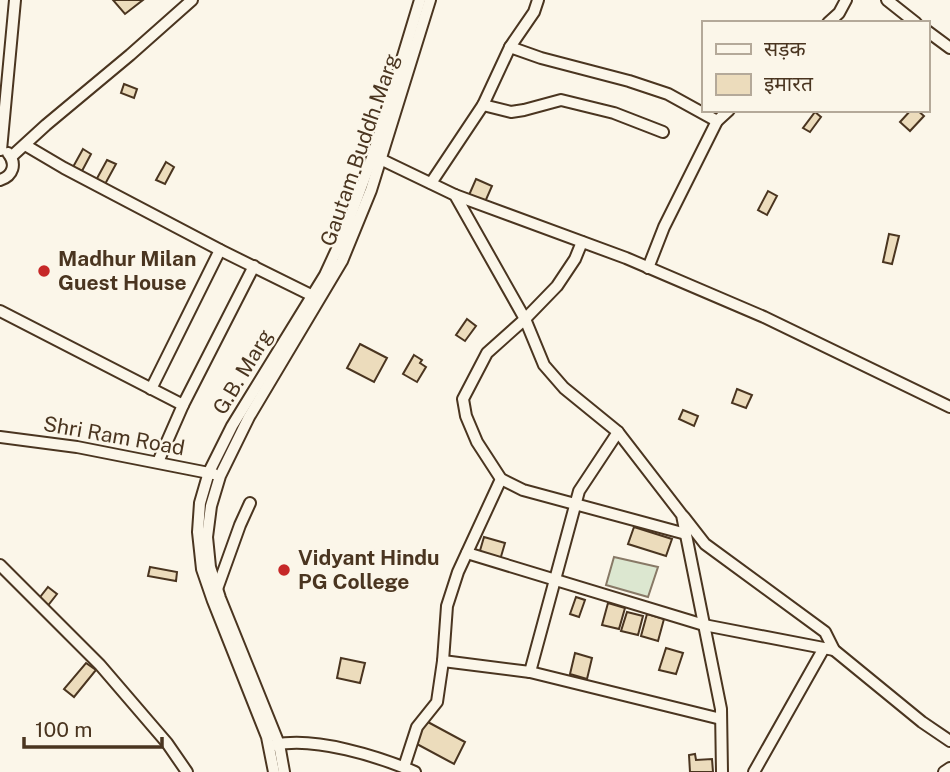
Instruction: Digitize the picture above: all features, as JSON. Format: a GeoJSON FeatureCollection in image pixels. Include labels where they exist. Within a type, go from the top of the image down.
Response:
{"type":"FeatureCollection","features":[{"type":"Feature","properties":{"kind":"street"},"geometry":{"type":"LineString","coordinates":[[0,180],[12,172],[13,162],[8,153],[0,150],[15,0]]}},
{"type":"Feature","properties":{"kind":"street"},"geometry":{"type":"LineString","coordinates":[[11,157],[192,0]]}},
{"type":"Feature","properties":{"kind":"street"},"geometry":{"type":"LineString","coordinates":[[419,0],[377,157],[455,195],[582,242],[765,317],[950,407]]}},
{"type":"Feature","properties":{"kind":"street","name":"Gautam Buddh Marg"},"geometry":{"type":"LineString","coordinates":[[316,297],[342,261],[360,219],[377,157],[430,0]]}},
{"type":"Feature","properties":{"kind":"street"},"geometry":{"type":"LineString","coordinates":[[431,183],[484,105],[510,47],[534,12],[538,0]]}},
{"type":"Feature","properties":{"kind":"street"},"geometry":{"type":"LineString","coordinates":[[830,21],[839,13],[845,0]]}},
{"type":"Feature","properties":{"kind":"street"},"geometry":{"type":"LineString","coordinates":[[887,0],[913,21]]}},
{"type":"Feature","properties":{"kind":"street"},"geometry":{"type":"LineString","coordinates":[[929,32],[950,48]]}},
{"type":"Feature","properties":{"kind":"street"},"geometry":{"type":"LineString","coordinates":[[510,47],[663,92],[717,121]]}},
{"type":"Feature","properties":{"kind":"street"},"geometry":{"type":"LineString","coordinates":[[484,105],[511,112],[561,100],[614,113],[663,132]]}},
{"type":"Feature","properties":{"kind":"street"},"geometry":{"type":"LineString","coordinates":[[648,268],[664,227],[717,121],[727,112]]}},
{"type":"Feature","properties":{"kind":"street"},"geometry":{"type":"LineString","coordinates":[[25,145],[220,250],[316,297]]}},
{"type":"Feature","properties":{"kind":"street"},"geometry":{"type":"LineString","coordinates":[[455,195],[525,319],[544,366],[564,388],[618,432],[705,544],[825,632],[829,649],[754,772]]}},
{"type":"Feature","properties":{"kind":"street"},"geometry":{"type":"LineString","coordinates":[[582,242],[575,259],[556,286],[487,353],[463,399],[466,416],[477,442],[501,479],[523,490],[686,534]]}},
{"type":"Feature","properties":{"kind":"street"},"geometry":{"type":"LineString","coordinates":[[151,389],[220,250]]}},
{"type":"Feature","properties":{"kind":"street"},"geometry":{"type":"LineString","coordinates":[[158,462],[183,405],[254,266]]}},
{"type":"Feature","properties":{"kind":"street","name":"G.B. Marg"},"geometry":{"type":"LineString","coordinates":[[274,772],[274,745],[267,737],[202,569],[198,532],[200,503],[215,474],[232,426],[316,297]]}},
{"type":"Feature","properties":{"kind":"street"},"geometry":{"type":"LineString","coordinates":[[0,311],[183,405]]}},
{"type":"Feature","properties":{"kind":"street"},"geometry":{"type":"LineString","coordinates":[[530,671],[579,491],[618,432]]}},
{"type":"Feature","properties":{"kind":"street","name":"Shri Ram Road"},"geometry":{"type":"LineString","coordinates":[[0,437],[77,447],[215,474]]}},
{"type":"Feature","properties":{"kind":"street"},"geometry":{"type":"LineString","coordinates":[[215,474],[207,537],[210,567],[285,772]]}},
{"type":"Feature","properties":{"kind":"street"},"geometry":{"type":"LineString","coordinates":[[404,767],[418,727],[437,702],[447,606],[467,553],[501,479]]}},
{"type":"Feature","properties":{"kind":"street"},"geometry":{"type":"LineString","coordinates":[[217,589],[250,503]]}},
{"type":"Feature","properties":{"kind":"street"},"geometry":{"type":"LineString","coordinates":[[682,515],[721,709],[722,772]]}},
{"type":"Feature","properties":{"kind":"street"},"geometry":{"type":"LineString","coordinates":[[467,553],[704,625],[829,649],[950,741]]}},
{"type":"Feature","properties":{"kind":"street"},"geometry":{"type":"LineString","coordinates":[[0,565],[100,665],[167,743],[187,772]]}},
{"type":"Feature","properties":{"kind":"street"},"geometry":{"type":"LineString","coordinates":[[443,661],[530,671],[721,719]]}},
{"type":"Feature","properties":{"kind":"street"},"geometry":{"type":"LineString","coordinates":[[274,745],[299,743],[324,746],[363,754],[415,772]]}},
{"type":"Feature","properties":{"kind":"street"},"geometry":{"type":"LineString","coordinates":[[944,772],[950,768]]}},
{"type":"Feature","properties":{"kind":"green space"},"geometry":{"type":"Polygon","coordinates":[[[614,557],[658,567],[648,597],[606,585],[614,557]]]}},
{"type":"Feature","properties":{"kind":"building"},"geometry":{"type":"Polygon","coordinates":[[[113,0],[143,0],[125,14],[113,0]]]}},
{"type":"Feature","properties":{"kind":"building"},"geometry":{"type":"Polygon","coordinates":[[[124,84],[137,89],[134,98],[121,93],[124,84]]]}},
{"type":"Feature","properties":{"kind":"building"},"geometry":{"type":"Polygon","coordinates":[[[815,112],[821,117],[810,132],[803,128],[815,112]]]}},
{"type":"Feature","properties":{"kind":"building"},"geometry":{"type":"Polygon","coordinates":[[[909,112],[919,112],[924,116],[910,131],[900,122],[909,112]]]}},
{"type":"Feature","properties":{"kind":"building"},"geometry":{"type":"Polygon","coordinates":[[[83,149],[91,154],[82,171],[73,167],[83,149]]]}},
{"type":"Feature","properties":{"kind":"building"},"geometry":{"type":"Polygon","coordinates":[[[107,160],[116,164],[104,186],[95,182],[107,160]]]}},
{"type":"Feature","properties":{"kind":"building"},"geometry":{"type":"Polygon","coordinates":[[[166,162],[174,167],[165,184],[156,180],[166,162]]]}},
{"type":"Feature","properties":{"kind":"building"},"geometry":{"type":"Polygon","coordinates":[[[476,179],[492,186],[485,202],[469,195],[476,179]]]}},
{"type":"Feature","properties":{"kind":"building"},"geometry":{"type":"Polygon","coordinates":[[[768,191],[777,196],[767,215],[758,210],[768,191]]]}},
{"type":"Feature","properties":{"kind":"building"},"geometry":{"type":"Polygon","coordinates":[[[889,234],[899,236],[892,264],[883,262],[889,234]]]}},
{"type":"Feature","properties":{"kind":"building"},"geometry":{"type":"Polygon","coordinates":[[[467,319],[476,326],[465,341],[456,335],[467,319]]]}},
{"type":"Feature","properties":{"kind":"building"},"geometry":{"type":"Polygon","coordinates":[[[360,344],[387,358],[374,382],[347,368],[360,344]]]}},
{"type":"Feature","properties":{"kind":"building"},"geometry":{"type":"Polygon","coordinates":[[[414,355],[422,360],[420,363],[426,367],[417,382],[403,374],[414,355]]]}},
{"type":"Feature","properties":{"kind":"building"},"geometry":{"type":"Polygon","coordinates":[[[737,389],[752,395],[746,408],[732,403],[737,389]]]}},
{"type":"Feature","properties":{"kind":"building"},"geometry":{"type":"Polygon","coordinates":[[[683,410],[698,416],[694,426],[679,419],[683,410]]]}},
{"type":"Feature","properties":{"kind":"building"},"geometry":{"type":"Polygon","coordinates":[[[634,527],[672,539],[666,556],[628,544],[634,527]]]}},
{"type":"Feature","properties":{"kind":"building"},"geometry":{"type":"Polygon","coordinates":[[[484,537],[505,543],[500,560],[479,554],[484,537]]]}},
{"type":"Feature","properties":{"kind":"building"},"geometry":{"type":"Polygon","coordinates":[[[150,567],[177,572],[176,581],[148,576],[150,567]]]}},
{"type":"Feature","properties":{"kind":"building"},"geometry":{"type":"Polygon","coordinates":[[[48,587],[57,594],[46,608],[37,601],[48,587]]]}},
{"type":"Feature","properties":{"kind":"building"},"geometry":{"type":"Polygon","coordinates":[[[576,597],[585,600],[579,617],[570,614],[576,597]]]}},
{"type":"Feature","properties":{"kind":"building"},"geometry":{"type":"Polygon","coordinates":[[[608,603],[625,608],[619,629],[602,625],[608,603]]]}},
{"type":"Feature","properties":{"kind":"building"},"geometry":{"type":"Polygon","coordinates":[[[627,612],[643,616],[638,635],[621,631],[627,612]]]}},
{"type":"Feature","properties":{"kind":"building"},"geometry":{"type":"Polygon","coordinates":[[[647,614],[664,619],[658,641],[641,636],[647,614]]]}},
{"type":"Feature","properties":{"kind":"building"},"geometry":{"type":"Polygon","coordinates":[[[666,648],[683,653],[676,674],[659,670],[666,648]]]}},
{"type":"Feature","properties":{"kind":"building"},"geometry":{"type":"Polygon","coordinates":[[[575,653],[592,658],[587,679],[570,674],[575,653]]]}},
{"type":"Feature","properties":{"kind":"building"},"geometry":{"type":"Polygon","coordinates":[[[341,658],[365,663],[360,683],[337,678],[341,658]]]}},
{"type":"Feature","properties":{"kind":"building"},"geometry":{"type":"Polygon","coordinates":[[[86,663],[96,670],[74,697],[64,689],[86,663]]]}},
{"type":"Feature","properties":{"kind":"building"},"geometry":{"type":"Polygon","coordinates":[[[426,721],[465,742],[454,764],[415,743],[426,721]]]}},
{"type":"Feature","properties":{"kind":"building"},"geometry":{"type":"Polygon","coordinates":[[[695,754],[696,760],[712,759],[713,772],[690,772],[689,755],[695,754]]]}},
{"type":"Feature","properties":{"kind":"place","name":"Madhur Milan Guest House"},"geometry":{"type":"Point","coordinates":[44,271]}},
{"type":"Feature","properties":{"kind":"place","name":"Vidyant Hindu PG College"},"geometry":{"type":"Point","coordinates":[284,570]}}]}
